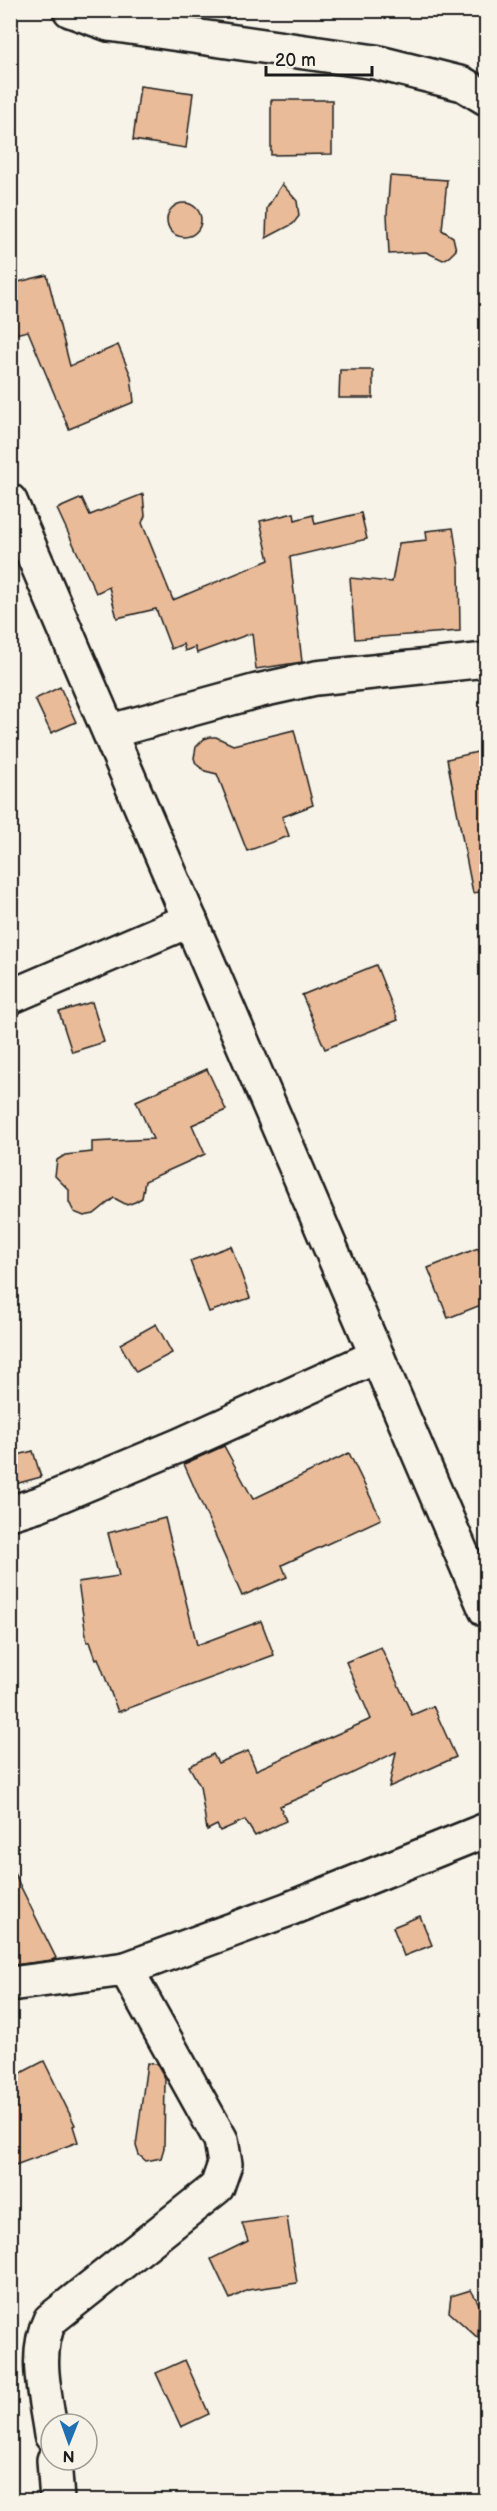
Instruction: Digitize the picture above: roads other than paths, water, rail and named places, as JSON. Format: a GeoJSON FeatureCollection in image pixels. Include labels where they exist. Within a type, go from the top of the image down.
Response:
{"type":"FeatureCollection","features":[{"type":"Feature","properties":{"kind":"street"},"geometry":{"type":"LineString","coordinates":[[70,10],[375,62],[463,84],[486,98]]}},
{"type":"Feature","properties":{"kind":"street"},"geometry":{"type":"LineString","coordinates":[[10,501],[111,731],[486,1610]]}},
{"type":"Feature","properties":{"kind":"street"},"geometry":{"type":"LineString","coordinates":[[111,731],[256,691],[316,678],[486,660]]}},
{"type":"Feature","properties":{"kind":"street"},"geometry":{"type":"LineString","coordinates":[[10,997],[190,920]]}},
{"type":"Feature","properties":{"kind":"street"},"geometry":{"type":"LineString","coordinates":[[10,1513],[39,1504],[178,1446],[377,1356]]}},
{"type":"Feature","properties":{"kind":"street"},"geometry":{"type":"LineString","coordinates":[[10,1984],[126,1969],[289,1909],[486,1830]]}},
{"type":"Feature","properties":{"kind":"street"},"geometry":{"type":"LineString","coordinates":[[48,2412],[40,2350],[43,2334],[50,2320],[217,2187],[225,2164],[221,2140],[126,1969]]}},
{"type":"Feature","properties":{"kind":"street"},"geometry":{"type":"LineString","coordinates":[[55,2472],[57,2500]]}}]}
